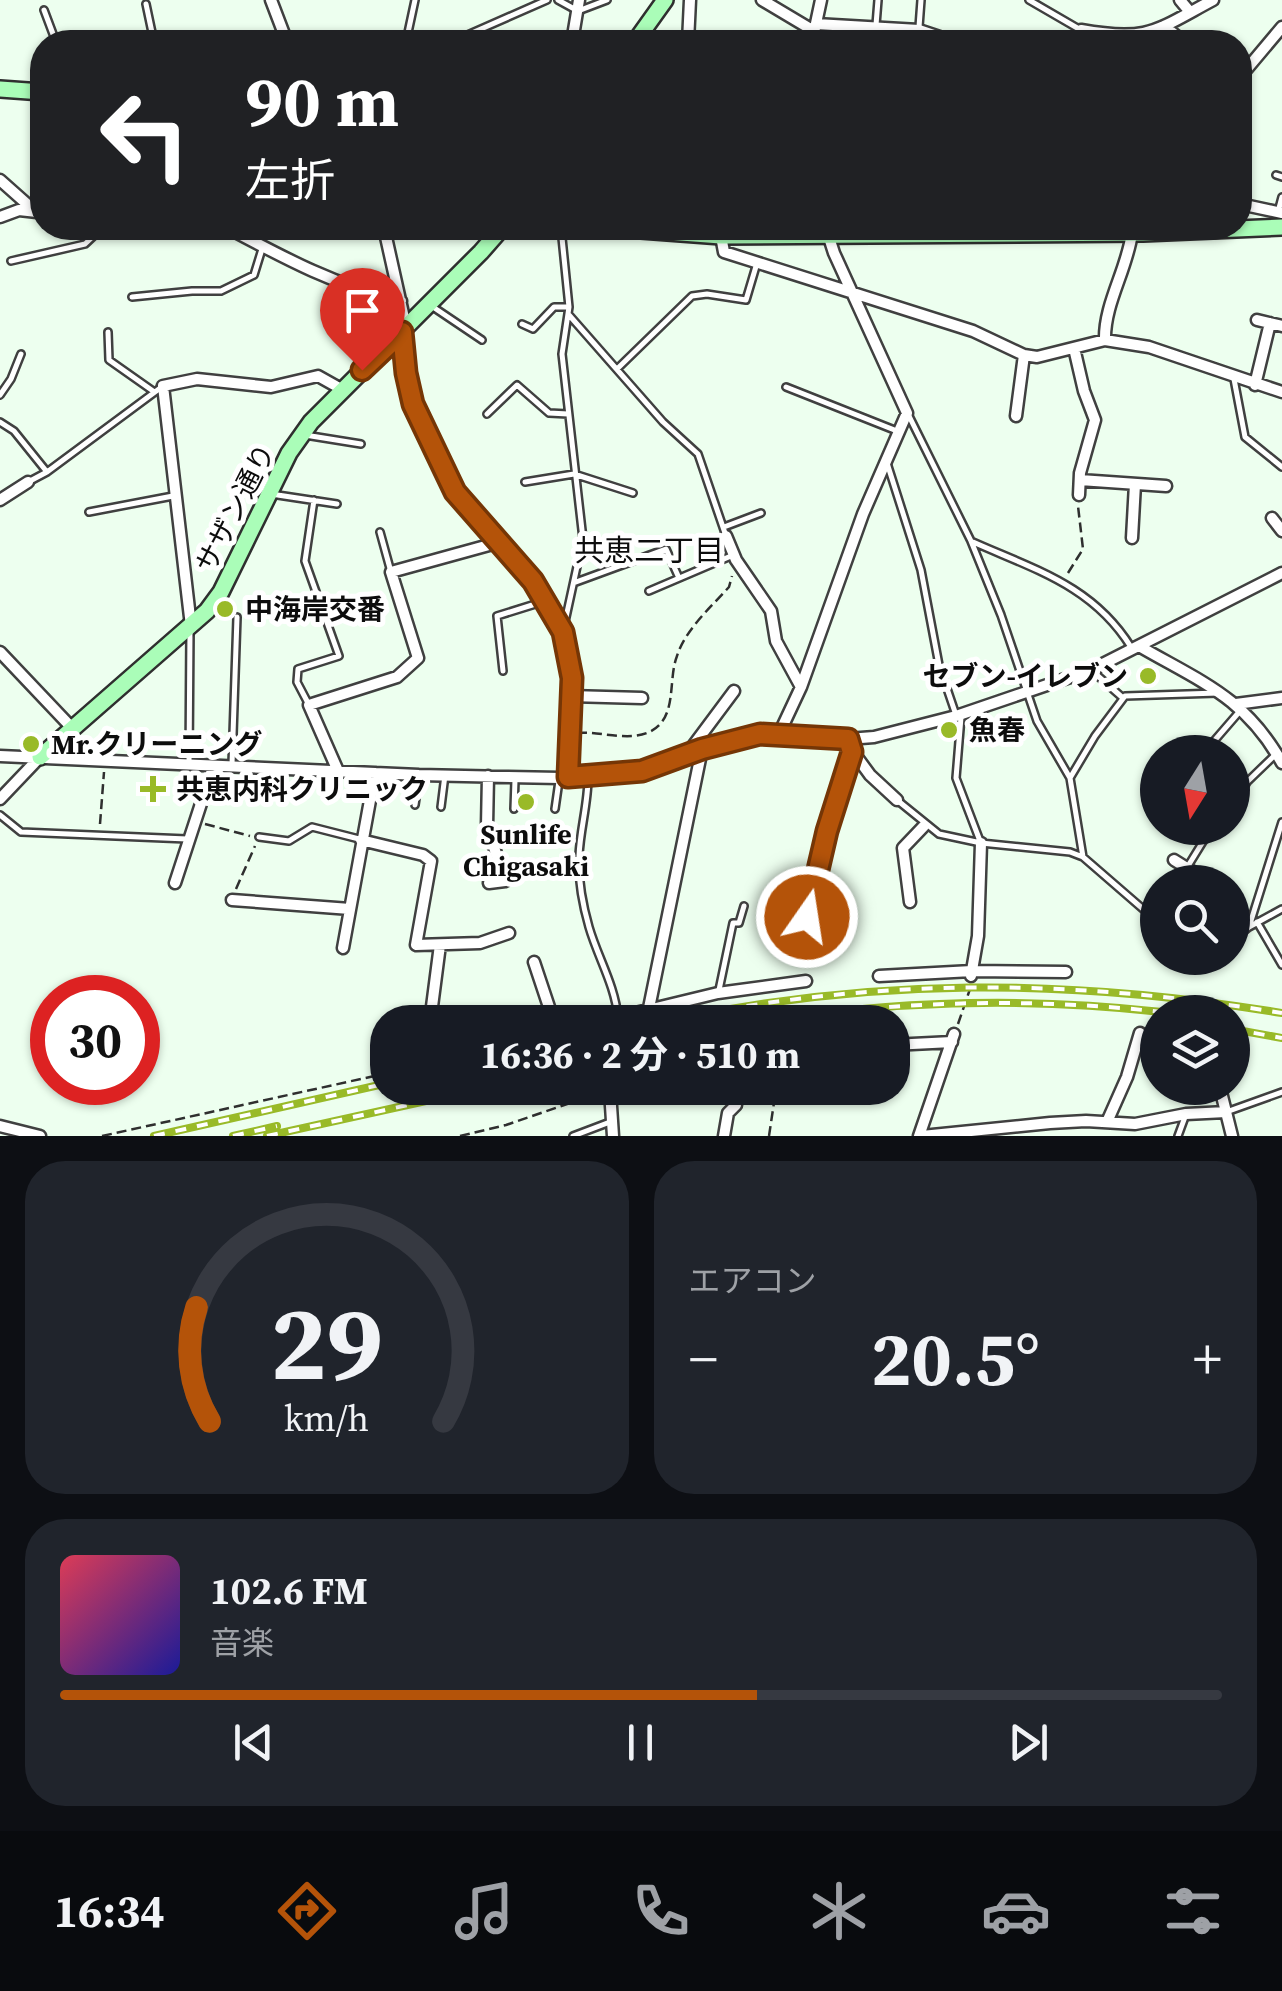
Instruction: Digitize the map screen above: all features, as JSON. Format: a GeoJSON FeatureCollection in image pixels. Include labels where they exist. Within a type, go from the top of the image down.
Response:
{"type":"FeatureCollection","features":[{"type":"Feature","properties":{"kind":"street"},"geometry":{"type":"LineString","coordinates":[[271,0],[282,30]]}},
{"type":"Feature","properties":{"kind":"street"},"geometry":{"type":"LineString","coordinates":[[644,30],[665,0]]}},
{"type":"Feature","properties":{"kind":"street"},"geometry":{"type":"LineString","coordinates":[[689,30],[690,0]]}},
{"type":"Feature","properties":{"kind":"street"},"geometry":{"type":"LineString","coordinates":[[762,0],[809,30]]}},
{"type":"Feature","properties":{"kind":"street"},"geometry":{"type":"LineString","coordinates":[[815,30],[821,0]]}},
{"type":"Feature","properties":{"kind":"street"},"geometry":{"type":"LineString","coordinates":[[1180,0],[1190,12]]}},
{"type":"Feature","properties":{"kind":"street"},"geometry":{"type":"LineString","coordinates":[[1157,30],[1213,0]]}},
{"type":"Feature","properties":{"kind":"street"},"geometry":{"type":"LineString","coordinates":[[574,30],[578,5]]}},
{"type":"Feature","properties":{"kind":"street"},"geometry":{"type":"LineString","coordinates":[[1164,26],[1169,30]]}},
{"type":"Feature","properties":{"kind":"street"},"geometry":{"type":"LineString","coordinates":[[1252,63],[1282,27]]}},
{"type":"Feature","properties":{"kind":"street"},"geometry":{"type":"LineString","coordinates":[[851,30],[915,30]]}},
{"type":"Feature","properties":{"kind":"street"},"geometry":{"type":"LineString","coordinates":[[0,89],[30,91]]}},
{"type":"Feature","properties":{"kind":"street"},"geometry":{"type":"LineString","coordinates":[[0,180],[30,205]]}},
{"type":"Feature","properties":{"kind":"street"},"geometry":{"type":"LineString","coordinates":[[1252,208],[1281,217]]}},
{"type":"Feature","properties":{"kind":"street"},"geometry":{"type":"LineString","coordinates":[[0,216],[30,211]]}},
{"type":"Feature","properties":{"kind":"street"},"geometry":{"type":"LineString","coordinates":[[1252,220],[1281,217]]}},
{"type":"Feature","properties":{"kind":"street"},"geometry":{"type":"LineString","coordinates":[[251,240],[362,292],[401,301]]}},
{"type":"Feature","properties":{"kind":"street"},"geometry":{"type":"LineString","coordinates":[[387,240],[404,330]]}},
{"type":"Feature","properties":{"kind":"street","name":"サザン通り"},"geometry":{"type":"LineString","coordinates":[[0,799],[40,757],[191,626],[221,592],[301,434],[490,240]]}},
{"type":"Feature","properties":{"kind":"street"},"geometry":{"type":"LineString","coordinates":[[722,240],[724,252],[973,331],[1024,355],[1037,357],[1105,340],[1149,347],[1282,392]]}},
{"type":"Feature","properties":{"kind":"street"},"geometry":{"type":"LineString","coordinates":[[779,734],[801,687],[852,541],[908,413],[831,240]]}},
{"type":"Feature","properties":{"kind":"street"},"geometry":{"type":"LineString","coordinates":[[1105,340],[1104,324],[1136,240]]}},
{"type":"Feature","properties":{"kind":"street"},"geometry":{"type":"LineString","coordinates":[[1255,385],[1276,325],[1258,320]]}},
{"type":"Feature","properties":{"kind":"street"},"geometry":{"type":"LineString","coordinates":[[1074,348],[1095,426],[1080,480],[1080,495]]}},
{"type":"Feature","properties":{"kind":"street"},"geometry":{"type":"LineString","coordinates":[[1016,416],[1024,355]]}},
{"type":"Feature","properties":{"kind":"street"},"geometry":{"type":"LineString","coordinates":[[191,626],[158,388],[197,380],[257,388],[318,376],[342,390]]}},
{"type":"Feature","properties":{"kind":"street"},"geometry":{"type":"LineString","coordinates":[[1080,480],[1166,486]]}},
{"type":"Feature","properties":{"kind":"street"},"geometry":{"type":"LineString","coordinates":[[0,500],[28,482]]}},
{"type":"Feature","properties":{"kind":"street"},"geometry":{"type":"LineString","coordinates":[[1132,538],[1135,484]]}},
{"type":"Feature","properties":{"kind":"street"},"geometry":{"type":"LineString","coordinates":[[1272,518],[1282,532]]}},
{"type":"Feature","properties":{"kind":"street"},"geometry":{"type":"LineString","coordinates":[[725,532],[735,557],[770,612],[776,641],[801,687]]}},
{"type":"Feature","properties":{"kind":"street"},"geometry":{"type":"LineString","coordinates":[[338,771],[309,705],[397,678],[418,658],[390,572],[500,542]]}},
{"type":"Feature","properties":{"kind":"street"},"geometry":{"type":"LineString","coordinates":[[0,756],[516,777],[588,778],[642,771],[702,749],[760,734],[848,739],[889,735],[959,715],[1091,670],[1282,573]]}},
{"type":"Feature","properties":{"kind":"street"},"geometry":{"type":"LineString","coordinates":[[1136,648],[1239,706],[1251,716],[1279,758]]}},
{"type":"Feature","properties":{"kind":"street"},"geometry":{"type":"LineString","coordinates":[[0,652],[73,729]]}},
{"type":"Feature","properties":{"kind":"street"},"geometry":{"type":"LineString","coordinates":[[686,755],[734,691]]}},
{"type":"Feature","properties":{"kind":"street"},"geometry":{"type":"LineString","coordinates":[[570,696],[642,698]]}},
{"type":"Feature","properties":{"kind":"street"},"geometry":{"type":"LineString","coordinates":[[1239,706],[1282,698]]}},
{"type":"Feature","properties":{"kind":"street"},"geometry":{"type":"LineString","coordinates":[[848,739],[852,752],[870,775],[897,800]]}},
{"type":"Feature","properties":{"kind":"street"},"geometry":{"type":"LineString","coordinates":[[650,1005],[702,749]]}},
{"type":"Feature","properties":{"kind":"street"},"geometry":{"type":"LineString","coordinates":[[807,917],[827,831],[852,752]]}},
{"type":"Feature","properties":{"kind":"street"},"geometry":{"type":"LineString","coordinates":[[174,883],[213,767]]}},
{"type":"Feature","properties":{"kind":"street"},"geometry":{"type":"LineString","coordinates":[[342,948],[375,773]]}},
{"type":"Feature","properties":{"kind":"street"},"geometry":{"type":"LineString","coordinates":[[488,776],[487,826],[505,881]]}},
{"type":"Feature","properties":{"kind":"street"},"geometry":{"type":"LineString","coordinates":[[910,902],[903,848],[924,826]]}},
{"type":"Feature","properties":{"kind":"street"},"geometry":{"type":"LineString","coordinates":[[362,840],[431,860],[416,945],[480,943],[509,933]]}},
{"type":"Feature","properties":{"kind":"street"},"geometry":{"type":"LineString","coordinates":[[972,974],[981,893],[981,843]]}},
{"type":"Feature","properties":{"kind":"street"},"geometry":{"type":"LineString","coordinates":[[1174,860],[1182,865]]}},
{"type":"Feature","properties":{"kind":"street"},"geometry":{"type":"LineString","coordinates":[[489,883],[520,879]]}},
{"type":"Feature","properties":{"kind":"street"},"geometry":{"type":"LineString","coordinates":[[908,887],[922,885]]}},
{"type":"Feature","properties":{"kind":"street"},"geometry":{"type":"LineString","coordinates":[[232,900],[350,910]]}},
{"type":"Feature","properties":{"kind":"street"},"geometry":{"type":"LineString","coordinates":[[792,913],[832,923]]}},
{"type":"Feature","properties":{"kind":"street"},"geometry":{"type":"LineString","coordinates":[[432,1005],[440,945]]}},
{"type":"Feature","properties":{"kind":"street"},"geometry":{"type":"LineString","coordinates":[[534,962],[548,1005]]}},
{"type":"Feature","properties":{"kind":"street"},"geometry":{"type":"LineString","coordinates":[[878,976],[1066,972]]}},
{"type":"Feature","properties":{"kind":"street"},"geometry":{"type":"LineString","coordinates":[[664,1005],[806,980]]}},
{"type":"Feature","properties":{"kind":"street"},"geometry":{"type":"LineString","coordinates":[[1108,1122],[1140,1033]]}},
{"type":"Feature","properties":{"kind":"street"},"geometry":{"type":"LineString","coordinates":[[910,1043],[953,1038],[921,1136],[1050,1123],[1135,1124],[1186,1114],[1226,1112]]}},
{"type":"Feature","properties":{"kind":"street"},"geometry":{"type":"LineString","coordinates":[[612,1105],[614,1136]]}},
{"type":"Feature","properties":{"kind":"street"},"geometry":{"type":"LineString","coordinates":[[1224,1105],[1232,1136]]}},
{"type":"Feature","properties":{"kind":"street"},"geometry":{"type":"LineString","coordinates":[[724,1136],[728,1113],[736,1106]]}},
{"type":"Feature","properties":{"kind":"street"},"geometry":{"type":"LineString","coordinates":[[0,1126],[40,1136]]}},
{"type":"Feature","properties":{"kind":"lane"},"geometry":{"type":"LineString","coordinates":[[409,30],[415,0]]}},
{"type":"Feature","properties":{"kind":"lane"},"geometry":{"type":"LineString","coordinates":[[480,30],[547,0]]}},
{"type":"Feature","properties":{"kind":"lane"},"geometry":{"type":"LineString","coordinates":[[558,0],[578,5],[607,0]]}},
{"type":"Feature","properties":{"kind":"lane"},"geometry":{"type":"LineString","coordinates":[[875,28],[878,0]]}},
{"type":"Feature","properties":{"kind":"lane"},"geometry":{"type":"LineString","coordinates":[[915,30],[921,0]]}},
{"type":"Feature","properties":{"kind":"lane"},"geometry":{"type":"LineString","coordinates":[[1030,0],[1081,30]]}},
{"type":"Feature","properties":{"kind":"lane"},"geometry":{"type":"LineString","coordinates":[[146,4],[151,30]]}},
{"type":"Feature","properties":{"kind":"lane"},"geometry":{"type":"LineString","coordinates":[[44,10],[52,30]]}},
{"type":"Feature","properties":{"kind":"lane"},"geometry":{"type":"LineString","coordinates":[[1281,217],[1282,198]]}},
{"type":"Feature","properties":{"kind":"lane"},"geometry":{"type":"LineString","coordinates":[[11,261],[89,240]]}},
{"type":"Feature","properties":{"kind":"lane"},"geometry":{"type":"LineString","coordinates":[[562,240],[569,311],[562,354],[583,538],[563,632]]}},
{"type":"Feature","properties":{"kind":"lane"},"geometry":{"type":"LineString","coordinates":[[132,297],[222,292],[254,275],[263,246]]}},
{"type":"Feature","properties":{"kind":"lane"},"geometry":{"type":"LineString","coordinates":[[617,369],[692,296],[707,294],[746,300],[758,260]]}},
{"type":"Feature","properties":{"kind":"lane"},"geometry":{"type":"LineString","coordinates":[[429,304],[482,340]]}},
{"type":"Feature","properties":{"kind":"lane"},"geometry":{"type":"LineString","coordinates":[[522,324],[533,330],[554,308],[569,311],[617,369],[698,454],[725,532],[762,513]]}},
{"type":"Feature","properties":{"kind":"lane"},"geometry":{"type":"LineString","coordinates":[[404,330],[406,373],[413,404],[455,492],[533,581],[563,632],[570,666],[570,696],[564,778],[555,809]]}},
{"type":"Feature","properties":{"kind":"lane"},"geometry":{"type":"LineString","coordinates":[[28,482],[47,472],[158,388],[109,360],[108,332]]}},
{"type":"Feature","properties":{"kind":"lane"},"geometry":{"type":"LineString","coordinates":[[0,395],[21,354]]}},
{"type":"Feature","properties":{"kind":"lane"},"geometry":{"type":"LineString","coordinates":[[1234,378],[1244,437],[1282,467]]}},
{"type":"Feature","properties":{"kind":"lane"},"geometry":{"type":"LineString","coordinates":[[487,414],[517,385],[548,412],[568,414]]}},
{"type":"Feature","properties":{"kind":"lane"},"geometry":{"type":"LineString","coordinates":[[786,387],[899,432]]}},
{"type":"Feature","properties":{"kind":"lane"},"geometry":{"type":"LineString","coordinates":[[908,413],[971,541],[1037,721],[1070,778],[1084,857]]}},
{"type":"Feature","properties":{"kind":"lane"},"geometry":{"type":"LineString","coordinates":[[0,422],[14,431],[47,472]]}},
{"type":"Feature","properties":{"kind":"lane"},"geometry":{"type":"LineString","coordinates":[[301,434],[361,444]]}},
{"type":"Feature","properties":{"kind":"lane"},"geometry":{"type":"LineString","coordinates":[[887,463],[921,570],[939,664],[959,715],[956,778],[981,843]]}},
{"type":"Feature","properties":{"kind":"lane"},"geometry":{"type":"LineString","coordinates":[[525,482],[574,474],[633,492]]}},
{"type":"Feature","properties":{"kind":"lane"},"geometry":{"type":"LineString","coordinates":[[270,493],[337,504]]}},
{"type":"Feature","properties":{"kind":"lane"},"geometry":{"type":"LineString","coordinates":[[88,512],[176,496]]}},
{"type":"Feature","properties":{"kind":"lane"},"geometry":{"type":"LineString","coordinates":[[309,705],[297,682],[298,669],[339,656],[305,561],[314,500]]}},
{"type":"Feature","properties":{"kind":"lane"},"geometry":{"type":"LineString","coordinates":[[380,532],[390,572]]}},
{"type":"Feature","properties":{"kind":"lane"},"geometry":{"type":"LineString","coordinates":[[971,541],[1062,582],[1099,606],[1136,648]]}},
{"type":"Feature","properties":{"kind":"lane"},"geometry":{"type":"LineString","coordinates":[[576,582],[678,544]]}},
{"type":"Feature","properties":{"kind":"lane"},"geometry":{"type":"LineString","coordinates":[[666,549],[679,578]]}},
{"type":"Feature","properties":{"kind":"lane"},"geometry":{"type":"LineString","coordinates":[[649,591],[735,557]]}},
{"type":"Feature","properties":{"kind":"lane"},"geometry":{"type":"LineString","coordinates":[[503,671],[497,616],[545,601]]}},
{"type":"Feature","properties":{"kind":"lane"},"geometry":{"type":"LineString","coordinates":[[232,768],[237,617]]}},
{"type":"Feature","properties":{"kind":"lane"},"geometry":{"type":"LineString","coordinates":[[190,766],[191,626]]}},
{"type":"Feature","properties":{"kind":"lane"},"geometry":{"type":"LineString","coordinates":[[1091,670],[1123,698],[1222,693]]}},
{"type":"Feature","properties":{"kind":"lane"},"geometry":{"type":"LineString","coordinates":[[1070,778],[1123,698]]}},
{"type":"Feature","properties":{"kind":"lane"},"geometry":{"type":"LineString","coordinates":[[1218,735],[1239,706]]}},
{"type":"Feature","properties":{"kind":"lane"},"geometry":{"type":"LineString","coordinates":[[1250,780],[1279,758]]}},
{"type":"Feature","properties":{"kind":"lane"},"geometry":{"type":"LineString","coordinates":[[415,806],[419,774]]}},
{"type":"Feature","properties":{"kind":"lane"},"geometry":{"type":"LineString","coordinates":[[442,807],[445,775]]}},
{"type":"Feature","properties":{"kind":"lane"},"geometry":{"type":"LineString","coordinates":[[514,810],[516,777]]}},
{"type":"Feature","properties":{"kind":"lane"},"geometry":{"type":"LineString","coordinates":[[588,778],[579,856],[582,894],[589,927],[617,1005]]}},
{"type":"Feature","properties":{"kind":"lane"},"geometry":{"type":"LineString","coordinates":[[897,800],[924,826],[939,834],[1084,857],[1140,906]]}},
{"type":"Feature","properties":{"kind":"lane"},"geometry":{"type":"LineString","coordinates":[[0,815],[21,832],[190,839]]}},
{"type":"Feature","properties":{"kind":"lane"},"geometry":{"type":"LineString","coordinates":[[1250,921],[1282,822]]}},
{"type":"Feature","properties":{"kind":"lane"},"geometry":{"type":"LineString","coordinates":[[259,838],[289,842],[312,828],[362,840]]}},
{"type":"Feature","properties":{"kind":"lane"},"geometry":{"type":"LineString","coordinates":[[718,994],[732,923],[740,923],[744,906]]}},
{"type":"Feature","properties":{"kind":"lane"},"geometry":{"type":"LineString","coordinates":[[1250,926],[1282,909]]}},
{"type":"Feature","properties":{"kind":"lane"},"geometry":{"type":"LineString","coordinates":[[1257,922],[1282,965]]}},
{"type":"Feature","properties":{"kind":"lane"},"geometry":{"type":"LineString","coordinates":[[1226,1112],[1282,1092]]}},
{"type":"Feature","properties":{"kind":"lane"},"geometry":{"type":"LineString","coordinates":[[1178,1136],[1186,1114]]}},
{"type":"Feature","properties":{"kind":"lane"},"geometry":{"type":"LineString","coordinates":[[573,1136],[613,1120]]}},
{"type":"Feature","properties":{"kind":"lane"},"geometry":{"type":"LineString","coordinates":[[1044,1136],[1050,1123]]}},
{"type":"Feature","properties":{"kind":"path"},"geometry":{"type":"LineString","coordinates":[[1062,582],[1083,549],[1078,519],[1080,495]]}},
{"type":"Feature","properties":{"kind":"path"},"geometry":{"type":"LineString","coordinates":[[567,734],[631,736],[660,725],[671,700],[675,660],[681,646],[729,587],[735,557]]}},
{"type":"Feature","properties":{"kind":"path"},"geometry":{"type":"LineString","coordinates":[[99,835],[104,763]]}},
{"type":"Feature","properties":{"kind":"path"},"geometry":{"type":"LineString","coordinates":[[197,820],[223,831],[259,838],[232,900]]}},
{"type":"Feature","properties":{"kind":"path"},"geometry":{"type":"LineString","coordinates":[[953,1038],[972,974]]}},
{"type":"Feature","properties":{"kind":"path"},"geometry":{"type":"LineString","coordinates":[[102,1136],[370,1077]]}},
{"type":"Feature","properties":{"kind":"path"},"geometry":{"type":"LineString","coordinates":[[460,1136],[561,1105]]}},
{"type":"Feature","properties":{"kind":"path"},"geometry":{"type":"LineString","coordinates":[[769,1136],[774,1105]]}},
{"type":"Feature","properties":{"kind":"railway"},"geometry":{"type":"LineString","coordinates":[[755,1005],[894,990],[1047,989],[1124,993],[1282,1013]]}},
{"type":"Feature","properties":{"kind":"railway"},"geometry":{"type":"LineString","coordinates":[[910,1006],[1011,1003],[1140,1010]]}},
{"type":"Feature","properties":{"kind":"railway"},"geometry":{"type":"LineString","coordinates":[[1250,1032],[1282,1038]]}},
{"type":"Feature","properties":{"kind":"railway"},"geometry":{"type":"LineString","coordinates":[[154,1136],[370,1087]]}},
{"type":"Feature","properties":{"kind":"railway"},"geometry":{"type":"LineString","coordinates":[[267,1136],[408,1105]]}},
{"type":"Feature","properties":{"kind":"railway"},"geometry":{"type":"LineString","coordinates":[[233,1136],[277,1126]]}},
{"type":"Feature","properties":{"kind":"place","name":"中海岸交番"},"geometry":{"type":"Point","coordinates":[225,609]}},
{"type":"Feature","properties":{"kind":"place","name":"セブン-イレブン"},"geometry":{"type":"Point","coordinates":[1148,676]}},
{"type":"Feature","properties":{"kind":"place","name":"魚春"},"geometry":{"type":"Point","coordinates":[949,730]}},
{"type":"Feature","properties":{"kind":"place","name":"Mr.クリーニング"},"geometry":{"type":"Point","coordinates":[31,744]}},
{"type":"Feature","properties":{"kind":"place","name":"共恵内科クリニック"},"geometry":{"type":"Point","coordinates":[153,789]}},
{"type":"Feature","properties":{"kind":"place","name":"Sunlife Chigasaki"},"geometry":{"type":"Point","coordinates":[526,802]}},
{"type":"Feature","properties":{"kind":"district","name":"共恵二丁目"},"geometry":{"type":"Point","coordinates":[649,551]}},
{"type":"Feature","properties":{"kind":"route"},"geometry":{"type":"LineString","coordinates":[[362,370],[402,332],[413,404],[455,492],[533,581],[563,632],[572,678],[568,777],[642,771],[702,749],[760,734],[848,739],[852,752],[827,831],[807,917]]}}]}
